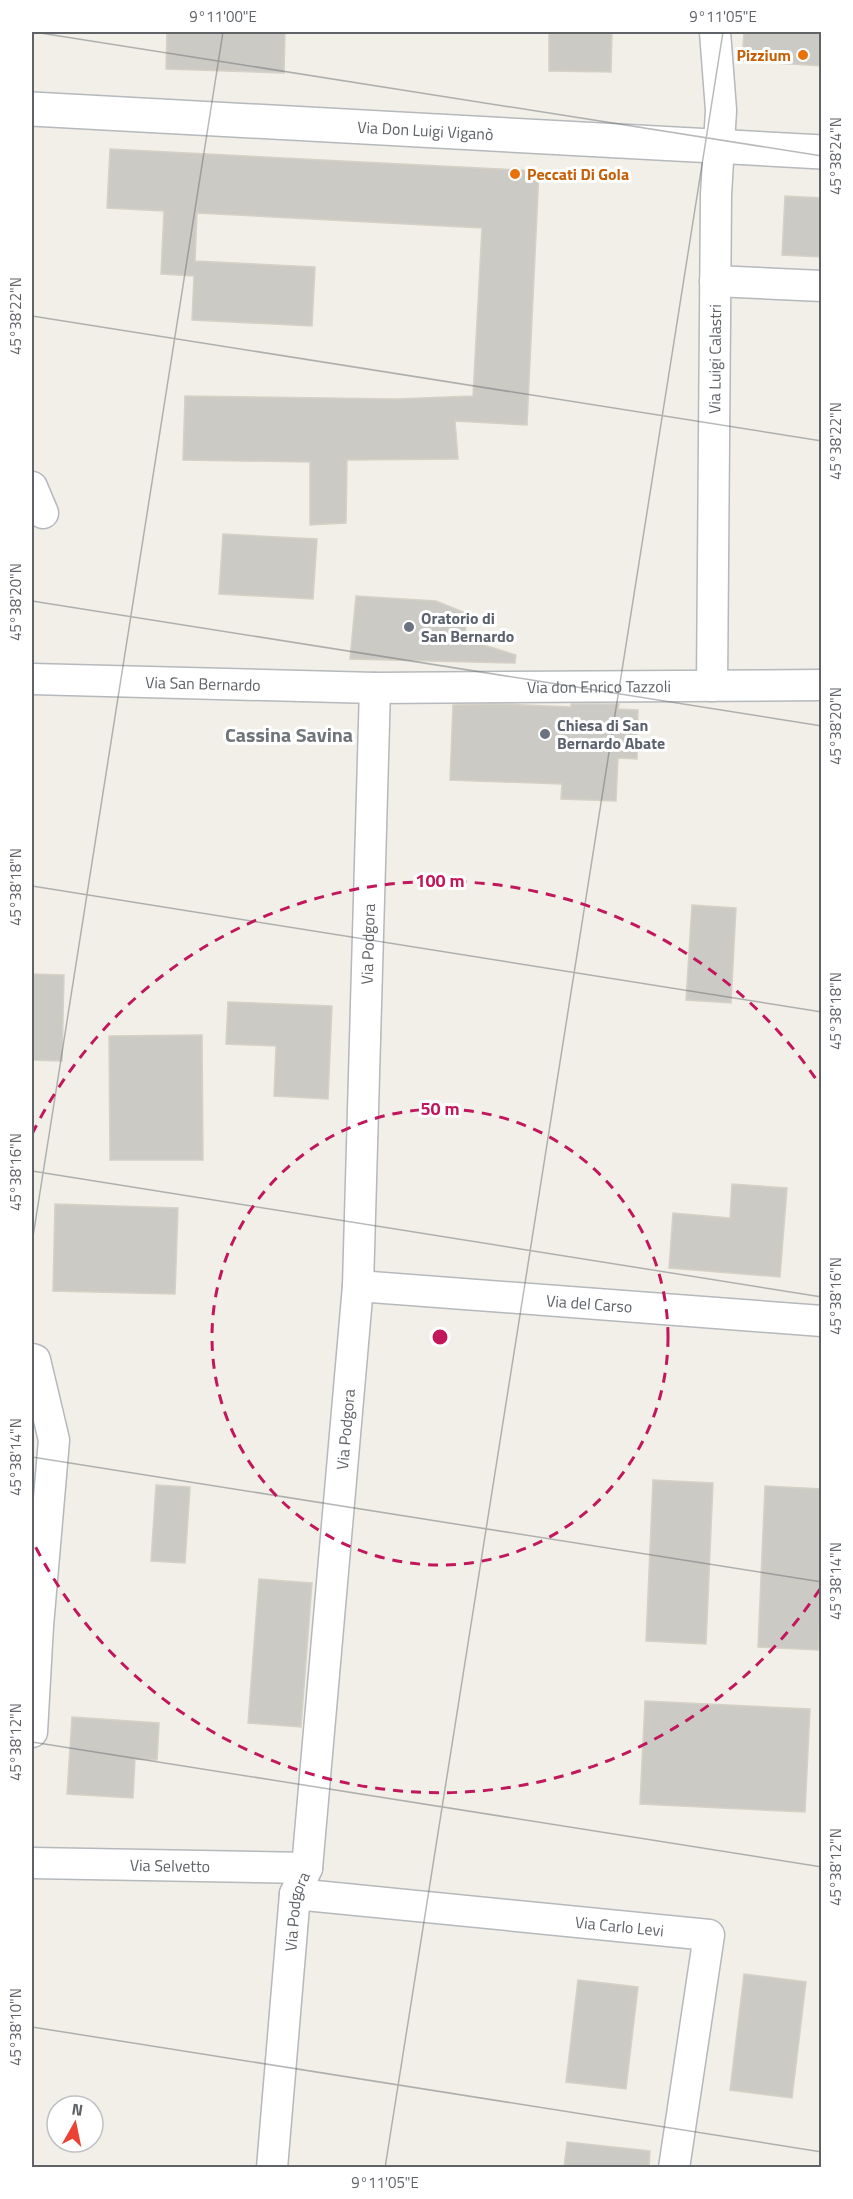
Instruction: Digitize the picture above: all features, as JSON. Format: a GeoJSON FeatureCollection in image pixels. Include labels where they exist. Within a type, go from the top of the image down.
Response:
{"type":"FeatureCollection","features":[{"type":"Feature","properties":{"kind":"street","name":"Via Luigi Calastri"},"geometry":{"type":"LineString","coordinates":[[712,686],[716,195],[721,110],[715,32]]}},
{"type":"Feature","properties":{"kind":"street","name":"Via Don Luigi Viganò"},"geometry":{"type":"LineString","coordinates":[[32,109],[822,152]]}},
{"type":"Feature","properties":{"kind":"street"},"geometry":{"type":"LineString","coordinates":[[715,281],[822,285]]}},
{"type":"Feature","properties":{"kind":"street","name":"Via San Bernardo"},"geometry":{"type":"LineString","coordinates":[[32,679],[375,688]]}},
{"type":"Feature","properties":{"kind":"street","name":"Via don Enrico Tazzoli"},"geometry":{"type":"LineString","coordinates":[[375,688],[822,686]]}},
{"type":"Feature","properties":{"kind":"street","name":"Via Podgora"},"geometry":{"type":"LineString","coordinates":[[272,2168],[358,1286],[375,688]]}},
{"type":"Feature","properties":{"kind":"street","name":"Via del Carso"},"geometry":{"type":"LineString","coordinates":[[358,1286],[822,1321]]}},
{"type":"Feature","properties":{"kind":"street"},"geometry":{"type":"LineString","coordinates":[[32,1359],[35,1360],[54,1440],[39,1614],[32,1732]]}},
{"type":"Feature","properties":{"kind":"street","name":"Via Selvetto"},"geometry":{"type":"LineString","coordinates":[[32,1863],[301,1881]]}},
{"type":"Feature","properties":{"kind":"street","name":"Via Carlo Levi"},"geometry":{"type":"LineString","coordinates":[[301,1881],[709,1935],[674,2168]]}},
{"type":"Feature","properties":{"kind":"building"},"geometry":{"type":"Polygon","coordinates":[[[167,32],[285,32],[284,73],[166,69],[167,32]]]}},
{"type":"Feature","properties":{"kind":"building"},"geometry":{"type":"Polygon","coordinates":[[[549,32],[612,32],[611,72],[549,71],[549,32]]]}},
{"type":"Feature","properties":{"kind":"building"},"geometry":{"type":"Polygon","coordinates":[[[744,32],[822,32],[822,66],[742,61],[744,32]]]}},
{"type":"Feature","properties":{"kind":"building"},"geometry":{"type":"Polygon","coordinates":[[[110,149],[539,171],[527,425],[455,421],[458,459],[347,460],[346,523],[310,525],[310,462],[183,460],[185,396],[396,399],[473,396],[482,228],[197,213],[195,261],[315,267],[312,326],[192,320],[194,276],[161,274],[164,211],[107,208],[110,149]]]}},
{"type":"Feature","properties":{"kind":"building"},"geometry":{"type":"Polygon","coordinates":[[[785,196],[822,198],[822,257],[782,255],[785,196]]]}},
{"type":"Feature","properties":{"kind":"building"},"geometry":{"type":"Polygon","coordinates":[[[223,534],[317,539],[313,599],[219,594],[223,534]]]}},
{"type":"Feature","properties":{"kind":"building","name":"Oratorio di San Bernardo"},"geometry":{"type":"Polygon","coordinates":[[[356,596],[436,601],[468,614],[464,639],[516,655],[515,663],[350,659],[356,596]]]}},
{"type":"Feature","properties":{"kind":"building","name":"Chiesa di San Bernardo Abate"},"geometry":{"type":"Polygon","coordinates":[[[571,704],[619,704],[618,709],[638,710],[637,759],[618,758],[616,801],[561,799],[562,784],[450,780],[453,705],[571,707],[571,704]]]}},
{"type":"Feature","properties":{"kind":"building"},"geometry":{"type":"Polygon","coordinates":[[[692,905],[736,908],[731,1003],[686,1000],[692,905]]]}},
{"type":"Feature","properties":{"kind":"building"},"geometry":{"type":"Polygon","coordinates":[[[32,974],[64,975],[62,1061],[32,1060],[32,974]]]}},
{"type":"Feature","properties":{"kind":"building"},"geometry":{"type":"Polygon","coordinates":[[[228,1002],[332,1006],[328,1099],[274,1096],[276,1046],[226,1044],[228,1002]]]}},
{"type":"Feature","properties":{"kind":"building"},"geometry":{"type":"Polygon","coordinates":[[[202,1035],[203,1160],[110,1160],[109,1036],[202,1035]]]}},
{"type":"Feature","properties":{"kind":"building"},"geometry":{"type":"Polygon","coordinates":[[[732,1184],[787,1188],[780,1277],[669,1268],[673,1213],[730,1218],[732,1184]]]}},
{"type":"Feature","properties":{"kind":"building"},"geometry":{"type":"Polygon","coordinates":[[[55,1204],[178,1208],[175,1294],[53,1291],[55,1204]]]}},
{"type":"Feature","properties":{"kind":"building"},"geometry":{"type":"Polygon","coordinates":[[[653,1480],[713,1483],[706,1644],[646,1641],[653,1480]]]}},
{"type":"Feature","properties":{"kind":"building"},"geometry":{"type":"Polygon","coordinates":[[[156,1485],[190,1487],[185,1563],[151,1561],[156,1485]]]}},
{"type":"Feature","properties":{"kind":"building"},"geometry":{"type":"Polygon","coordinates":[[[765,1486],[822,1489],[822,1565],[818,1650],[758,1647],[765,1486]]]}},
{"type":"Feature","properties":{"kind":"building"},"geometry":{"type":"Polygon","coordinates":[[[259,1579],[312,1583],[301,1727],[248,1723],[259,1579]]]}},
{"type":"Feature","properties":{"kind":"building"},"geometry":{"type":"Polygon","coordinates":[[[645,1701],[810,1709],[805,1812],[640,1804],[645,1701]]]}},
{"type":"Feature","properties":{"kind":"building"},"geometry":{"type":"Polygon","coordinates":[[[72,1717],[159,1723],[157,1760],[135,1759],[133,1798],[67,1794],[72,1717]]]}},
{"type":"Feature","properties":{"kind":"building"},"geometry":{"type":"Polygon","coordinates":[[[744,1974],[806,1982],[792,2098],[730,2090],[744,1974]]]}},
{"type":"Feature","properties":{"kind":"building"},"geometry":{"type":"Polygon","coordinates":[[[578,1980],[638,1987],[626,2089],[566,2082],[578,1980]]]}},
{"type":"Feature","properties":{"kind":"building"},"geometry":{"type":"Polygon","coordinates":[[[567,2142],[650,2151],[649,2168],[564,2168],[567,2142]]]}},
{"type":"Feature","properties":{"kind":"place","name":"Pizzium"},"geometry":{"type":"Point","coordinates":[803,55]}},
{"type":"Feature","properties":{"kind":"place","name":"Peccati Di Gola"},"geometry":{"type":"Point","coordinates":[515,174]}},
{"type":"Feature","properties":{"kind":"place","name":"Oratorio di San Bernardo"},"geometry":{"type":"Point","coordinates":[409,627]}},
{"type":"Feature","properties":{"kind":"place","name":"Chiesa di San Bernardo Abate"},"geometry":{"type":"Point","coordinates":[545,734]}},
{"type":"Feature","properties":{"kind":"district","name":"Cassina Savina"},"geometry":{"type":"Point","coordinates":[289,735]}}]}
